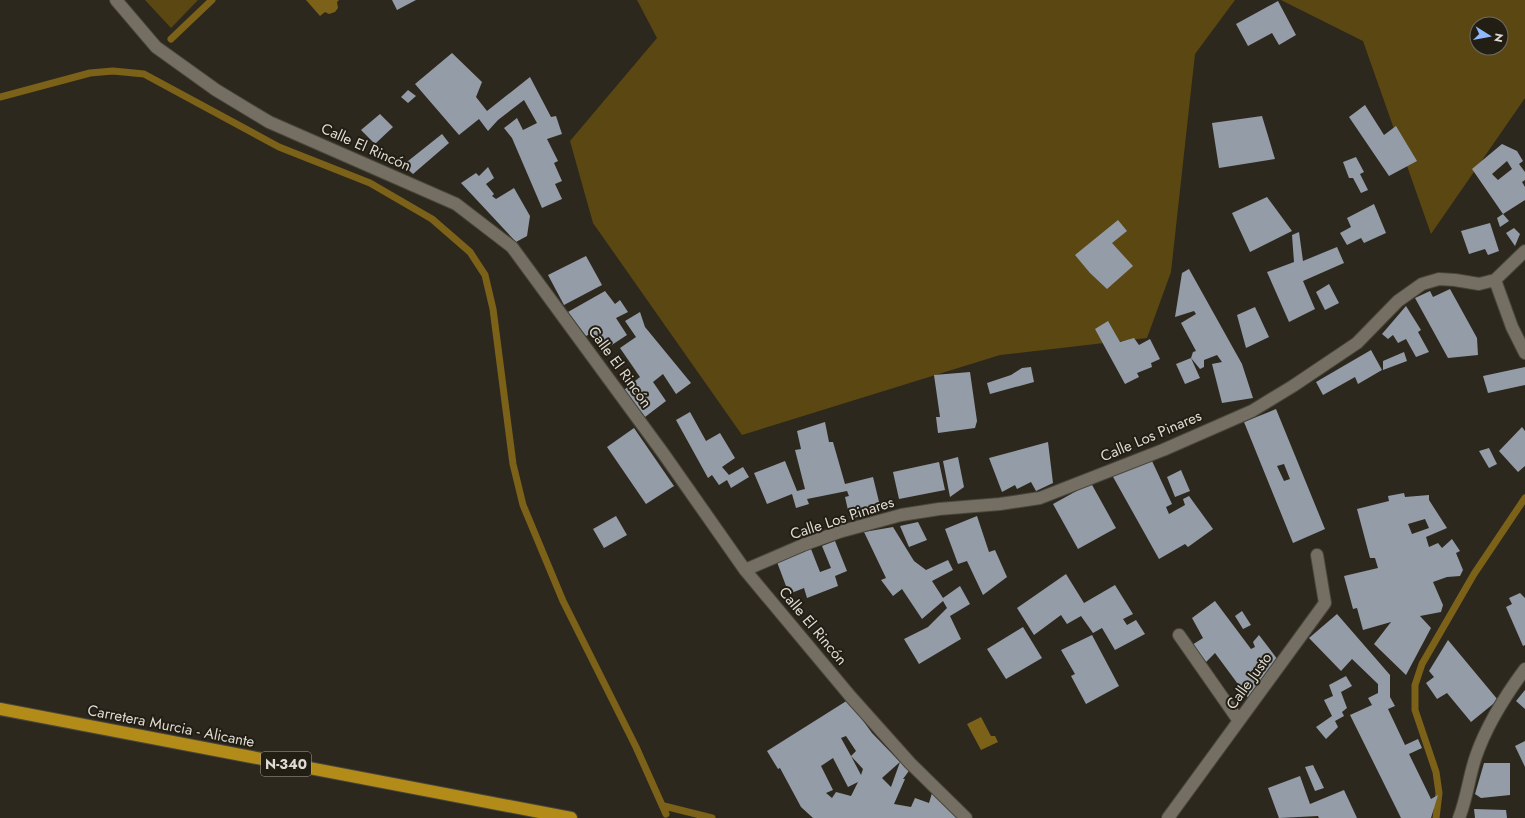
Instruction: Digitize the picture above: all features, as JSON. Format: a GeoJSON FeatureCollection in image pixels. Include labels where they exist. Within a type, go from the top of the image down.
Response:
{"type":"FeatureCollection","features":[{"type":"Feature","properties":{"kind":"highway","name":"Carretera Murcia - Alicante"},"geometry":{"type":"LineString","coordinates":[[0,710],[572,818]]}},
{"type":"Feature","properties":{"kind":"street","name":"Calle El Rincón"},"geometry":{"type":"LineString","coordinates":[[116,0],[156,47],[216,90],[269,122],[456,204],[512,247],[663,453],[745,570],[851,697],[910,763],[966,818]]}},
{"type":"Feature","properties":{"kind":"street"},"geometry":{"type":"LineString","coordinates":[[1525,251],[1495,280],[1512,327],[1525,353]]}},
{"type":"Feature","properties":{"kind":"street","name":"Calle Los Pinares"},"geometry":{"type":"LineString","coordinates":[[745,570],[803,545],[838,532],[901,515],[939,509],[1000,504],[1040,498],[1093,478],[1163,450],[1252,411],[1357,343],[1398,301],[1422,284],[1439,279],[1479,284],[1495,280]]}},
{"type":"Feature","properties":{"kind":"street","name":"Calle Justo"},"geometry":{"type":"LineString","coordinates":[[1168,818],[1325,603],[1316,555]]}},
{"type":"Feature","properties":{"kind":"street"},"geometry":{"type":"LineString","coordinates":[[1179,635],[1239,721]]}},
{"type":"Feature","properties":{"kind":"street"},"geometry":{"type":"LineString","coordinates":[[1459,818],[1486,729],[1504,698],[1525,668]]}},
{"type":"Feature","properties":{"kind":"shaded area"},"geometry":{"type":"Polygon","coordinates":[[[145,0],[198,0],[171,28],[145,0]]]}},
{"type":"Feature","properties":{"kind":"shaded area"},"geometry":{"type":"Polygon","coordinates":[[[306,0],[339,0],[337,2],[338,8],[335,12],[329,14],[325,12],[320,16],[306,0]]]}},
{"type":"Feature","properties":{"kind":"shaded area"},"geometry":{"type":"Polygon","coordinates":[[[637,0],[1235,0],[1195,54],[1171,272],[1147,338],[1000,355],[742,435],[593,223],[570,141],[657,38],[637,0]]]}},
{"type":"Feature","properties":{"kind":"shaded area"},"geometry":{"type":"Polygon","coordinates":[[[1281,0],[1525,0],[1525,98],[1431,234],[1363,41],[1281,0]]]}},
{"type":"Feature","properties":{"kind":"shaded area"},"geometry":{"type":"Polygon","coordinates":[[[981,717],[991,736],[995,736],[998,742],[981,750],[967,724],[981,717]]]}},
{"type":"Feature","properties":{"kind":"building"},"geometry":{"type":"Polygon","coordinates":[[[392,0],[416,0],[397,10],[392,0]]]}},
{"type":"Feature","properties":{"kind":"building"},"geometry":{"type":"Polygon","coordinates":[[[1278,1],[1296,35],[1279,45],[1272,33],[1248,46],[1236,24],[1278,1]]]}},
{"type":"Feature","properties":{"kind":"building"},"geometry":{"type":"Polygon","coordinates":[[[452,53],[482,82],[476,97],[487,111],[530,77],[551,117],[556,116],[562,134],[547,139],[558,161],[554,163],[562,181],[555,184],[562,199],[542,208],[512,138],[504,128],[517,118],[523,130],[537,123],[524,100],[498,120],[488,131],[479,119],[459,135],[415,84],[452,53]]]}},
{"type":"Feature","properties":{"kind":"building"},"geometry":{"type":"Polygon","coordinates":[[[408,90],[416,96],[408,103],[401,97],[408,90]]]}},
{"type":"Feature","properties":{"kind":"building"},"geometry":{"type":"Polygon","coordinates":[[[1365,105],[1384,135],[1396,126],[1417,161],[1389,176],[1349,117],[1365,105]]]}},
{"type":"Feature","properties":{"kind":"building"},"geometry":{"type":"Polygon","coordinates":[[[380,114],[393,127],[375,144],[361,130],[380,114]]]}},
{"type":"Feature","properties":{"kind":"building"},"geometry":{"type":"Polygon","coordinates":[[[1262,116],[1275,159],[1219,168],[1212,123],[1262,116]]]}},
{"type":"Feature","properties":{"kind":"building"},"geometry":{"type":"Polygon","coordinates":[[[442,134],[449,143],[413,174],[403,165],[442,134]]]}},
{"type":"Feature","properties":{"kind":"building"},"geometry":{"type":"Polygon","coordinates":[[[1502,144],[1517,151],[1523,161],[1519,164],[1525,172],[1525,180],[1522,182],[1525,187],[1525,200],[1503,214],[1472,169],[1502,144]],[[1507,161],[1492,174],[1498,180],[1512,169],[1507,161]]]}},
{"type":"Feature","properties":{"kind":"building"},"geometry":{"type":"Polygon","coordinates":[[[1356,157],[1364,172],[1360,174],[1368,190],[1361,193],[1353,178],[1349,178],[1343,162],[1356,157]]]}},
{"type":"Feature","properties":{"kind":"building"},"geometry":{"type":"Polygon","coordinates":[[[488,167],[494,178],[486,184],[494,194],[492,196],[496,199],[514,188],[530,216],[527,236],[516,242],[461,183],[476,173],[479,176],[488,167]]]}},
{"type":"Feature","properties":{"kind":"building"},"geometry":{"type":"Polygon","coordinates":[[[1267,197],[1292,231],[1250,252],[1232,213],[1267,197]]]}},
{"type":"Feature","properties":{"kind":"building"},"geometry":{"type":"Polygon","coordinates":[[[1374,204],[1386,233],[1364,243],[1361,238],[1347,245],[1340,233],[1351,227],[1347,218],[1374,204]]]}},
{"type":"Feature","properties":{"kind":"building"},"geometry":{"type":"Polygon","coordinates":[[[1503,214],[1509,221],[1500,227],[1497,218],[1503,214]]]}},
{"type":"Feature","properties":{"kind":"building"},"geometry":{"type":"Polygon","coordinates":[[[1118,220],[1127,231],[1112,243],[1133,266],[1107,289],[1090,273],[1075,255],[1118,220]]]}},
{"type":"Feature","properties":{"kind":"building"},"geometry":{"type":"Polygon","coordinates":[[[1490,223],[1499,251],[1488,255],[1485,249],[1469,254],[1461,231],[1490,223]]]}},
{"type":"Feature","properties":{"kind":"building"},"geometry":{"type":"Polygon","coordinates":[[[1514,228],[1520,234],[1515,246],[1506,233],[1514,228]]]}},
{"type":"Feature","properties":{"kind":"building"},"geometry":{"type":"Polygon","coordinates":[[[1299,232],[1303,261],[1337,247],[1344,263],[1303,281],[1315,309],[1289,322],[1267,272],[1294,262],[1292,235],[1299,232]]]}},
{"type":"Feature","properties":{"kind":"building"},"geometry":{"type":"Polygon","coordinates":[[[586,256],[602,285],[564,305],[548,275],[586,256]]]}},
{"type":"Feature","properties":{"kind":"building"},"geometry":{"type":"Polygon","coordinates":[[[1189,269],[1242,364],[1253,398],[1222,403],[1212,364],[1222,362],[1217,355],[1204,360],[1204,367],[1200,369],[1191,358],[1193,352],[1196,351],[1181,323],[1196,314],[1194,311],[1175,317],[1182,273],[1189,269]]]}},
{"type":"Feature","properties":{"kind":"building"},"geometry":{"type":"Polygon","coordinates":[[[1329,284],[1339,303],[1325,310],[1316,292],[1329,284]]]}},
{"type":"Feature","properties":{"kind":"building"},"geometry":{"type":"Polygon","coordinates":[[[1450,289],[1477,338],[1478,355],[1448,358],[1415,298],[1430,291],[1433,297],[1450,289]]]}},
{"type":"Feature","properties":{"kind":"building"},"geometry":{"type":"Polygon","coordinates":[[[605,291],[615,304],[620,300],[628,312],[616,318],[627,335],[601,352],[590,334],[586,336],[568,312],[605,291]]]}},
{"type":"Feature","properties":{"kind":"building"},"geometry":{"type":"Polygon","coordinates":[[[1406,306],[1421,330],[1418,332],[1429,352],[1416,357],[1406,339],[1398,343],[1393,335],[1388,339],[1382,334],[1406,306]]]}},
{"type":"Feature","properties":{"kind":"building"},"geometry":{"type":"Polygon","coordinates":[[[1255,307],[1269,337],[1246,348],[1237,315],[1255,307]]]}},
{"type":"Feature","properties":{"kind":"building"},"geometry":{"type":"Polygon","coordinates":[[[640,312],[645,327],[691,383],[676,394],[663,374],[653,382],[666,401],[645,417],[624,390],[640,377],[620,348],[636,337],[625,321],[640,312]]]}},
{"type":"Feature","properties":{"kind":"building"},"geometry":{"type":"Polygon","coordinates":[[[1108,321],[1120,342],[1134,338],[1139,345],[1150,339],[1160,359],[1151,363],[1152,367],[1137,373],[1139,377],[1125,384],[1095,329],[1108,321]]]}},
{"type":"Feature","properties":{"kind":"building"},"geometry":{"type":"Polygon","coordinates":[[[1371,350],[1382,370],[1358,384],[1355,377],[1323,395],[1316,382],[1371,350]]]}},
{"type":"Feature","properties":{"kind":"building"},"geometry":{"type":"Polygon","coordinates":[[[1404,352],[1407,361],[1383,370],[1383,361],[1404,352]]]}},
{"type":"Feature","properties":{"kind":"building"},"geometry":{"type":"Polygon","coordinates":[[[1191,358],[1200,378],[1185,384],[1176,364],[1191,358]]]}},
{"type":"Feature","properties":{"kind":"building"},"geometry":{"type":"Polygon","coordinates":[[[1031,367],[1034,382],[990,394],[987,383],[1011,375],[1022,368],[1031,367]]]}},
{"type":"Feature","properties":{"kind":"building"},"geometry":{"type":"Polygon","coordinates":[[[1525,367],[1525,385],[1488,393],[1483,376],[1525,367]]]}},
{"type":"Feature","properties":{"kind":"building"},"geometry":{"type":"Polygon","coordinates":[[[970,372],[977,421],[975,428],[938,433],[936,417],[940,417],[934,375],[970,372]]]}},
{"type":"Feature","properties":{"kind":"building"},"geometry":{"type":"Polygon","coordinates":[[[1276,409],[1325,529],[1293,543],[1244,422],[1276,409]],[[1284,464],[1277,466],[1284,481],[1290,479],[1284,464]]]}},
{"type":"Feature","properties":{"kind":"building"},"geometry":{"type":"Polygon","coordinates":[[[690,412],[706,441],[720,433],[735,458],[722,467],[729,475],[743,467],[749,477],[731,488],[727,480],[719,485],[712,475],[708,478],[676,420],[690,412]]]}},
{"type":"Feature","properties":{"kind":"building"},"geometry":{"type":"Polygon","coordinates":[[[825,422],[829,442],[833,442],[845,484],[873,477],[881,510],[850,519],[845,497],[849,496],[847,491],[807,499],[809,504],[796,508],[792,494],[767,504],[754,473],[785,461],[797,491],[805,489],[795,450],[801,449],[797,431],[825,422]]]}},
{"type":"Feature","properties":{"kind":"building"},"geometry":{"type":"Polygon","coordinates":[[[1522,427],[1525,431],[1525,466],[1518,472],[1499,451],[1522,427]]]}},
{"type":"Feature","properties":{"kind":"building"},"geometry":{"type":"Polygon","coordinates":[[[634,428],[674,486],[646,504],[607,447],[634,428]]]}},
{"type":"Feature","properties":{"kind":"building"},"geometry":{"type":"Polygon","coordinates":[[[1048,442],[1053,483],[1036,491],[1031,482],[1017,489],[1015,485],[1002,492],[989,458],[1048,442]]]}},
{"type":"Feature","properties":{"kind":"building"},"geometry":{"type":"Polygon","coordinates":[[[1489,448],[1497,464],[1489,468],[1479,451],[1489,448]]]}},
{"type":"Feature","properties":{"kind":"building"},"geometry":{"type":"Polygon","coordinates":[[[958,457],[964,487],[950,497],[943,461],[958,457]]]}},
{"type":"Feature","properties":{"kind":"building"},"geometry":{"type":"Polygon","coordinates":[[[1152,461],[1172,504],[1166,507],[1169,514],[1185,505],[1183,499],[1189,496],[1213,529],[1188,547],[1185,544],[1159,559],[1112,475],[1152,461]]]}},
{"type":"Feature","properties":{"kind":"building"},"geometry":{"type":"Polygon","coordinates":[[[939,462],[945,490],[899,499],[893,472],[939,462]]]}},
{"type":"Feature","properties":{"kind":"building"},"geometry":{"type":"Polygon","coordinates":[[[1181,470],[1190,491],[1175,497],[1167,477],[1181,470]]]}},
{"type":"Feature","properties":{"kind":"building"},"geometry":{"type":"Polygon","coordinates":[[[1091,483],[1116,528],[1078,549],[1053,504],[1091,483]]]}},
{"type":"Feature","properties":{"kind":"building"},"geometry":{"type":"Polygon","coordinates":[[[1404,493],[1405,497],[1429,495],[1429,500],[1447,528],[1426,537],[1429,547],[1438,543],[1442,548],[1452,539],[1460,551],[1456,553],[1463,570],[1460,576],[1447,577],[1433,582],[1443,605],[1441,612],[1420,616],[1431,628],[1406,675],[1374,644],[1391,622],[1363,630],[1357,608],[1353,609],[1344,576],[1378,568],[1375,558],[1370,558],[1357,509],[1389,501],[1388,496],[1404,493]],[[1425,519],[1408,524],[1412,534],[1429,528],[1425,519]]]}},
{"type":"Feature","properties":{"kind":"building"},"geometry":{"type":"Polygon","coordinates":[[[616,516],[627,535],[604,548],[593,529],[616,516]]]}},
{"type":"Feature","properties":{"kind":"building"},"geometry":{"type":"Polygon","coordinates":[[[977,516],[989,552],[995,550],[1007,577],[983,595],[967,561],[958,564],[945,529],[977,516]]]}},
{"type":"Feature","properties":{"kind":"building"},"geometry":{"type":"Polygon","coordinates":[[[918,522],[927,540],[909,547],[900,526],[918,522]]]}},
{"type":"Feature","properties":{"kind":"building"},"geometry":{"type":"Polygon","coordinates":[[[893,527],[914,561],[926,570],[948,560],[953,570],[932,581],[943,598],[960,586],[970,604],[950,616],[961,639],[919,664],[904,639],[928,627],[947,608],[943,601],[922,619],[902,589],[893,596],[881,580],[886,578],[864,532],[893,527]]]}},
{"type":"Feature","properties":{"kind":"building"},"geometry":{"type":"Polygon","coordinates":[[[835,541],[847,571],[835,576],[838,586],[807,598],[804,588],[789,594],[777,562],[811,549],[820,572],[831,568],[822,546],[835,541]]]}},
{"type":"Feature","properties":{"kind":"building"},"geometry":{"type":"Polygon","coordinates":[[[1066,574],[1084,603],[1115,585],[1133,614],[1123,619],[1127,625],[1136,620],[1145,634],[1115,650],[1102,628],[1093,633],[1081,616],[1067,624],[1061,615],[1034,635],[1017,608],[1066,574]]]}},
{"type":"Feature","properties":{"kind":"building"},"geometry":{"type":"Polygon","coordinates":[[[1520,593],[1525,598],[1525,645],[1523,646],[1506,607],[1512,604],[1509,598],[1520,593]]]}},
{"type":"Feature","properties":{"kind":"building"},"geometry":{"type":"Polygon","coordinates":[[[1215,601],[1251,649],[1255,647],[1253,642],[1259,635],[1278,660],[1249,699],[1215,653],[1206,662],[1192,645],[1203,638],[1192,618],[1215,601]]]}},
{"type":"Feature","properties":{"kind":"building"},"geometry":{"type":"Polygon","coordinates":[[[1242,611],[1251,625],[1243,629],[1235,616],[1242,611]]]}},
{"type":"Feature","properties":{"kind":"building"},"geometry":{"type":"Polygon","coordinates":[[[1337,614],[1390,675],[1390,697],[1395,706],[1388,709],[1405,745],[1418,739],[1422,748],[1409,754],[1431,799],[1438,795],[1431,818],[1401,818],[1350,715],[1372,705],[1368,698],[1378,693],[1378,684],[1352,659],[1341,671],[1309,638],[1337,614]]]}},
{"type":"Feature","properties":{"kind":"building"},"geometry":{"type":"Polygon","coordinates":[[[1023,627],[1042,658],[1006,679],[987,649],[1023,627]]]}},
{"type":"Feature","properties":{"kind":"building"},"geometry":{"type":"Polygon","coordinates":[[[1092,635],[1119,686],[1086,704],[1071,676],[1075,674],[1061,650],[1092,635]]]}},
{"type":"Feature","properties":{"kind":"building"},"geometry":{"type":"Polygon","coordinates":[[[1448,640],[1498,700],[1471,722],[1447,693],[1437,699],[1426,683],[1434,677],[1429,671],[1448,640]]]}},
{"type":"Feature","properties":{"kind":"building"},"geometry":{"type":"Polygon","coordinates":[[[1346,676],[1352,686],[1341,692],[1347,708],[1342,712],[1344,716],[1335,721],[1338,727],[1326,739],[1316,727],[1332,716],[1324,700],[1333,696],[1329,685],[1346,676]]]}},
{"type":"Feature","properties":{"kind":"building"},"geometry":{"type":"Polygon","coordinates":[[[1525,690],[1525,709],[1516,701],[1525,690]]]}},
{"type":"Feature","properties":{"kind":"building"},"geometry":{"type":"Polygon","coordinates":[[[848,700],[872,733],[900,762],[902,758],[911,768],[903,779],[905,779],[894,804],[911,807],[915,798],[929,803],[932,793],[965,818],[813,818],[801,807],[780,768],[778,769],[767,751],[848,700]],[[846,736],[841,738],[851,756],[856,751],[846,736]],[[851,756],[861,775],[863,769],[851,756]],[[833,758],[821,766],[833,790],[826,793],[832,798],[836,792],[851,796],[858,782],[848,787],[833,758]],[[900,762],[882,778],[891,787],[900,762]]]}},
{"type":"Feature","properties":{"kind":"building"},"geometry":{"type":"Polygon","coordinates":[[[1525,741],[1525,767],[1515,746],[1525,741]]]}},
{"type":"Feature","properties":{"kind":"building"},"geometry":{"type":"Polygon","coordinates":[[[1484,763],[1510,763],[1510,795],[1481,798],[1475,794],[1484,763]]]}},
{"type":"Feature","properties":{"kind":"building"},"geometry":{"type":"Polygon","coordinates":[[[1313,765],[1324,788],[1315,791],[1305,767],[1313,765]]]}},
{"type":"Feature","properties":{"kind":"building"},"geometry":{"type":"Polygon","coordinates":[[[1300,776],[1310,804],[1344,790],[1357,818],[1319,818],[1318,816],[1279,818],[1268,788],[1300,776]]]}},
{"type":"Feature","properties":{"kind":"building"},"geometry":{"type":"Polygon","coordinates":[[[1474,809],[1506,810],[1507,818],[1475,818],[1474,809]]]}},
{"type":"Feature","properties":{"kind":"waterway"},"geometry":{"type":"LineString","coordinates":[[171,39],[212,0]]}},
{"type":"Feature","properties":{"kind":"waterway"},"geometry":{"type":"LineString","coordinates":[[0,97],[90,73],[113,71],[144,74],[279,147],[370,183],[432,219],[470,252],[485,275],[493,309],[513,464],[523,505],[563,601],[636,747],[666,814]]}},
{"type":"Feature","properties":{"kind":"waterway"},"geometry":{"type":"LineString","coordinates":[[1436,818],[1439,793],[1436,772],[1415,710],[1415,685],[1422,664],[1474,574],[1525,498]]}},
{"type":"Feature","properties":{"kind":"waterway"},"geometry":{"type":"LineString","coordinates":[[664,806],[712,818]]}}]}
